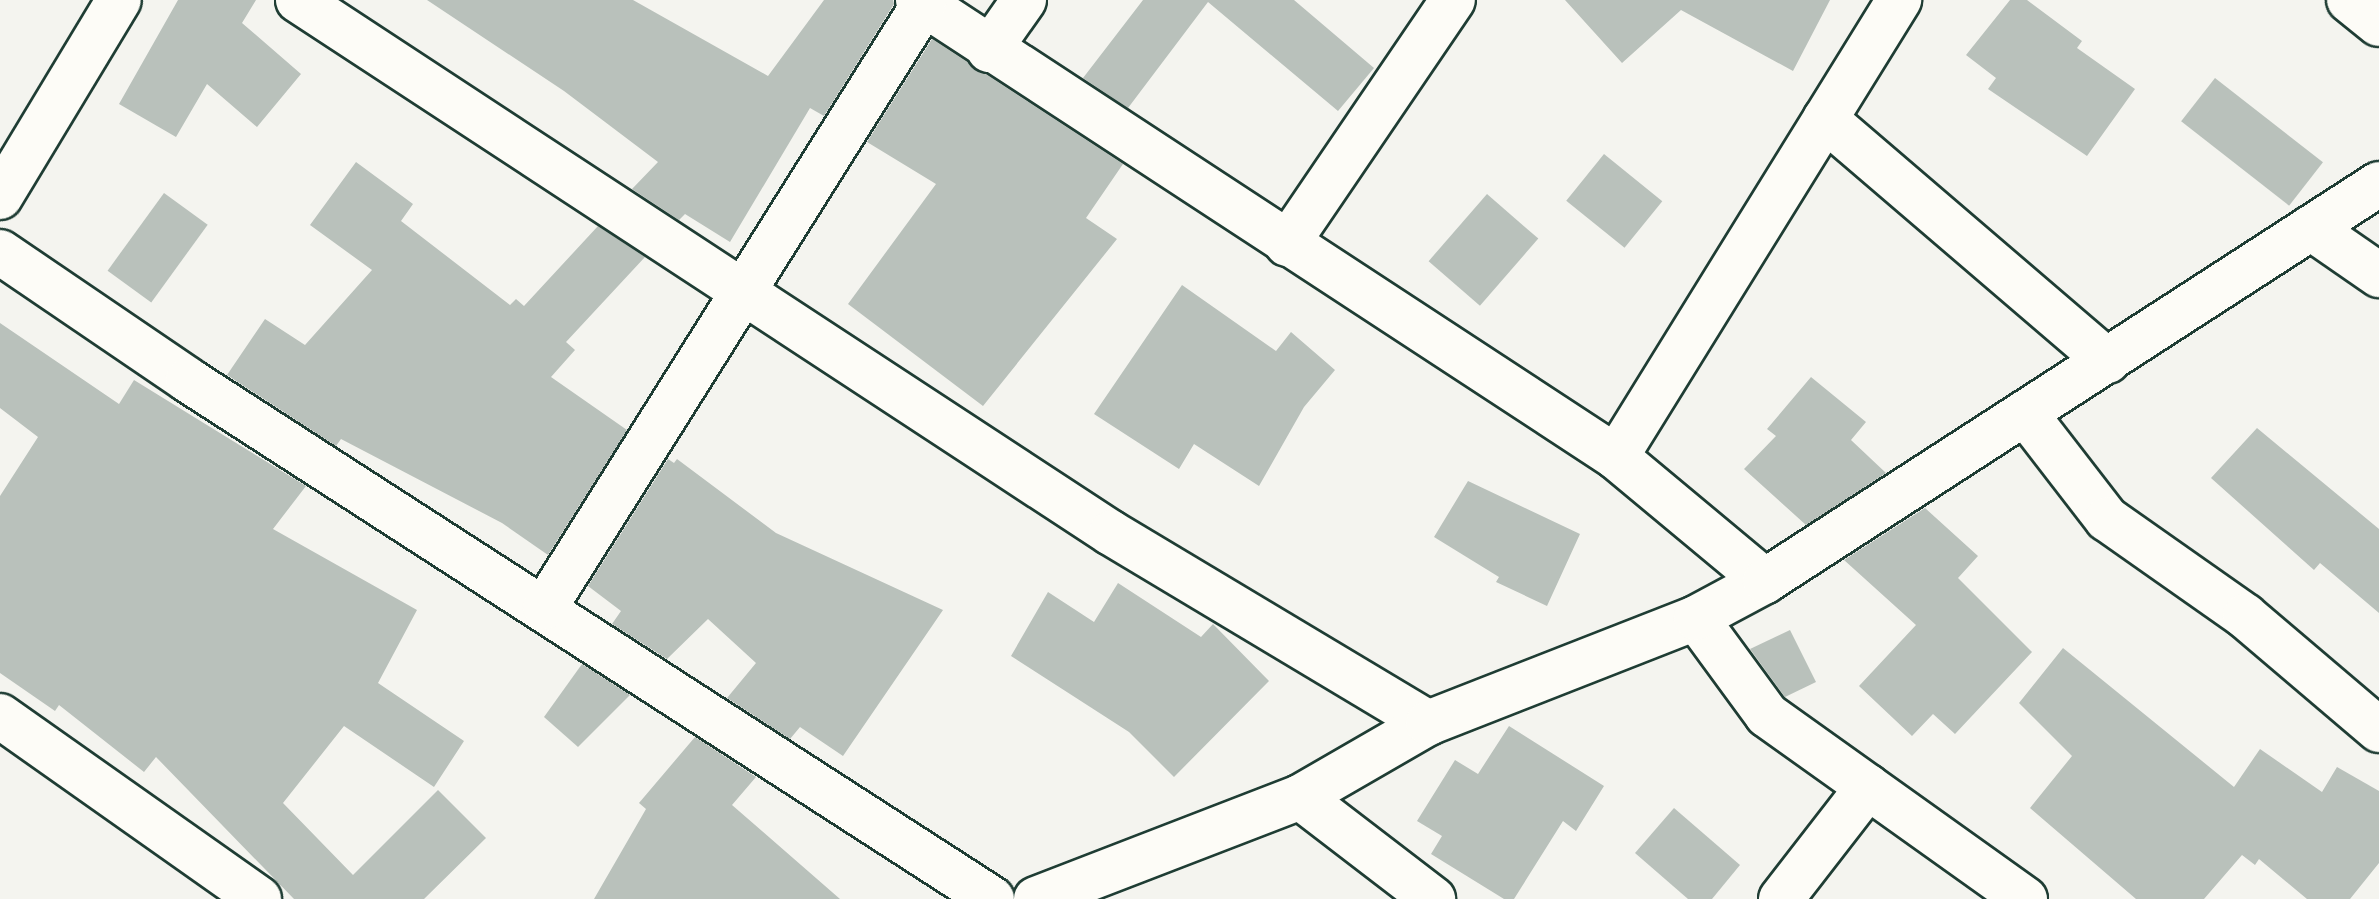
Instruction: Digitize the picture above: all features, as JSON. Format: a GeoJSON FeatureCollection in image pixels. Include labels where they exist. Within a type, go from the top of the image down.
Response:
{"type":"FeatureCollection","features":[{"type":"Feature","properties":{"kind":"street"},"geometry":{"type":"LineString","coordinates":[[0,197],[119,0]]}},
{"type":"Feature","properties":{"kind":"street"},"geometry":{"type":"LineString","coordinates":[[298,0],[1111,533],[1428,723]]}},
{"type":"Feature","properties":{"kind":"street"},"geometry":{"type":"LineString","coordinates":[[989,50],[1024,0]]}},
{"type":"Feature","properties":{"kind":"street"},"geometry":{"type":"LineString","coordinates":[[1287,244],[1453,0]]}},
{"type":"Feature","properties":{"kind":"street"},"geometry":{"type":"LineString","coordinates":[[1616,457],[1899,0]]}},
{"type":"Feature","properties":{"kind":"street"},"geometry":{"type":"LineString","coordinates":[[2349,0],[2379,24]]}},
{"type":"Feature","properties":{"kind":"street"},"geometry":{"type":"LineString","coordinates":[[545,607],[921,2],[989,50],[1616,457],[1765,581]]}},
{"type":"Feature","properties":{"kind":"street"},"geometry":{"type":"LineString","coordinates":[[1825,119],[2107,361]]}},
{"type":"Feature","properties":{"kind":"street"},"geometry":{"type":"LineString","coordinates":[[1036,899],[1300,797],[1428,723],[1696,618],[1765,581],[2379,184]]}},
{"type":"Feature","properties":{"kind":"street"},"geometry":{"type":"LineString","coordinates":[[2311,228],[2379,275]]}},
{"type":"Feature","properties":{"kind":"street"},"geometry":{"type":"LineString","coordinates":[[0,252],[188,380],[545,607],[992,899]]}},
{"type":"Feature","properties":{"kind":"street"},"geometry":{"type":"LineString","coordinates":[[2025,413],[2107,519],[2245,616],[2379,730]]}},
{"type":"Feature","properties":{"kind":"street"},"geometry":{"type":"LineString","coordinates":[[1696,618],[1767,715],[2025,899]]}},
{"type":"Feature","properties":{"kind":"street"},"geometry":{"type":"LineString","coordinates":[[0,716],[259,899]]}},
{"type":"Feature","properties":{"kind":"street"},"geometry":{"type":"LineString","coordinates":[[1781,899],[1868,787]]}},
{"type":"Feature","properties":{"kind":"street"},"geometry":{"type":"LineString","coordinates":[[1300,797],[1433,899]]}},
{"type":"Feature","properties":{"kind":"building"},"geometry":{"type":"Polygon","coordinates":[[[178,0],[256,0],[242,23],[301,74],[257,127],[207,84],[176,137],[119,104],[178,0]]]}},
{"type":"Feature","properties":{"kind":"building"},"geometry":{"type":"Polygon","coordinates":[[[427,0],[633,0],[768,76],[824,0],[893,0],[894,4],[824,116],[810,108],[730,242],[685,214],[679,220],[632,189],[658,162],[564,91],[427,0]]]}},
{"type":"Feature","properties":{"kind":"building"},"geometry":{"type":"Polygon","coordinates":[[[1143,0],[1294,0],[1374,68],[1338,111],[1208,2],[1128,108],[1083,78],[1143,0]]]}},
{"type":"Feature","properties":{"kind":"building"},"geometry":{"type":"Polygon","coordinates":[[[1565,0],[1830,0],[1793,71],[1681,10],[1622,63],[1565,0]]]}},
{"type":"Feature","properties":{"kind":"building"},"geometry":{"type":"Polygon","coordinates":[[[2010,0],[2027,0],[2082,41],[2077,48],[2135,89],[2087,156],[1988,89],[1996,78],[1966,55],[2010,0]]]}},
{"type":"Feature","properties":{"kind":"building"},"geometry":{"type":"Polygon","coordinates":[[[932,39],[1123,164],[1086,218],[1117,239],[983,406],[848,304],[936,184],[867,142],[932,39]]]}},
{"type":"Feature","properties":{"kind":"building"},"geometry":{"type":"Polygon","coordinates":[[[2215,78],[2323,162],[2289,206],[2181,121],[2215,78]]]}},
{"type":"Feature","properties":{"kind":"building"},"geometry":{"type":"Polygon","coordinates":[[[1604,154],[1662,201],[1625,248],[1566,201],[1604,154]]]}},
{"type":"Feature","properties":{"kind":"building"},"geometry":{"type":"Polygon","coordinates":[[[356,162],[413,204],[401,221],[510,305],[516,299],[524,306],[598,226],[645,257],[566,342],[575,350],[551,377],[627,430],[548,555],[502,523],[341,439],[336,446],[227,375],[265,319],[305,345],[372,270],[310,225],[356,162]]]}},
{"type":"Feature","properties":{"kind":"building"},"geometry":{"type":"Polygon","coordinates":[[[164,193],[208,225],[151,302],[108,271],[164,193]]]}},
{"type":"Feature","properties":{"kind":"building"},"geometry":{"type":"Polygon","coordinates":[[[1487,194],[1538,239],[1480,306],[1429,261],[1487,194]]]}},
{"type":"Feature","properties":{"kind":"building"},"geometry":{"type":"Polygon","coordinates":[[[1182,285],[1276,351],[1291,332],[1335,370],[1304,407],[1259,486],[1194,444],[1179,469],[1094,414],[1182,285]]]}},
{"type":"Feature","properties":{"kind":"building"},"geometry":{"type":"Polygon","coordinates":[[[0,323],[119,404],[134,380],[306,486],[273,529],[417,610],[378,683],[464,741],[434,787],[344,726],[283,803],[353,875],[438,790],[486,838],[424,899],[294,899],[156,757],[144,772],[59,705],[55,711],[0,673],[0,496],[38,437],[0,408],[0,323]]]}},
{"type":"Feature","properties":{"kind":"building"},"geometry":{"type":"Polygon","coordinates":[[[1811,377],[1866,422],[1851,440],[1886,473],[1806,525],[1744,469],[1776,436],[1767,429],[1811,377]]]}},
{"type":"Feature","properties":{"kind":"building"},"geometry":{"type":"Polygon","coordinates":[[[2257,428],[2379,529],[2379,613],[2320,563],[2314,570],[2211,478],[2257,428]]]}},
{"type":"Feature","properties":{"kind":"building"},"geometry":{"type":"Polygon","coordinates":[[[668,459],[674,463],[677,459],[776,533],[943,610],[843,756],[800,727],[790,739],[727,698],[756,663],[708,619],[667,659],[612,624],[621,611],[588,586],[668,459]]]}},
{"type":"Feature","properties":{"kind":"building"},"geometry":{"type":"Polygon","coordinates":[[[1468,481],[1580,534],[1547,606],[1496,582],[1499,577],[1434,537],[1468,481]]]}},
{"type":"Feature","properties":{"kind":"building"},"geometry":{"type":"Polygon","coordinates":[[[1925,508],[1978,556],[1958,578],[2032,652],[1955,734],[1933,714],[1912,736],[1859,686],[1916,625],[1844,560],[1925,508]]]}},
{"type":"Feature","properties":{"kind":"building"},"geometry":{"type":"Polygon","coordinates":[[[1118,583],[1201,637],[1213,624],[1269,681],[1174,777],[1129,732],[1011,656],[1048,592],[1094,622],[1118,583]]]}},
{"type":"Feature","properties":{"kind":"building"},"geometry":{"type":"Polygon","coordinates":[[[1790,630],[1816,682],[1785,697],[1750,649],[1790,630]]]}},
{"type":"Feature","properties":{"kind":"building"},"geometry":{"type":"Polygon","coordinates":[[[2063,648],[2234,787],[2260,749],[2322,792],[2337,767],[2379,791],[2379,863],[2350,899],[2307,899],[2259,859],[2255,865],[2242,855],[2204,899],[2136,899],[2030,808],[2072,756],[2019,703],[2063,648]]]}},
{"type":"Feature","properties":{"kind":"building"},"geometry":{"type":"Polygon","coordinates":[[[582,664],[630,695],[578,747],[544,717],[582,664]]]}},
{"type":"Feature","properties":{"kind":"building"},"geometry":{"type":"Polygon","coordinates":[[[1509,726],[1604,786],[1576,831],[1563,821],[1514,899],[1504,899],[1431,854],[1442,836],[1417,821],[1455,760],[1478,774],[1509,726]]]}},
{"type":"Feature","properties":{"kind":"building"},"geometry":{"type":"Polygon","coordinates":[[[695,737],[756,777],[732,805],[840,899],[594,899],[646,809],[639,803],[695,737]]]}},
{"type":"Feature","properties":{"kind":"building"},"geometry":{"type":"Polygon","coordinates":[[[1674,808],[1740,865],[1712,899],[1688,899],[1635,853],[1674,808]]]}}]}
